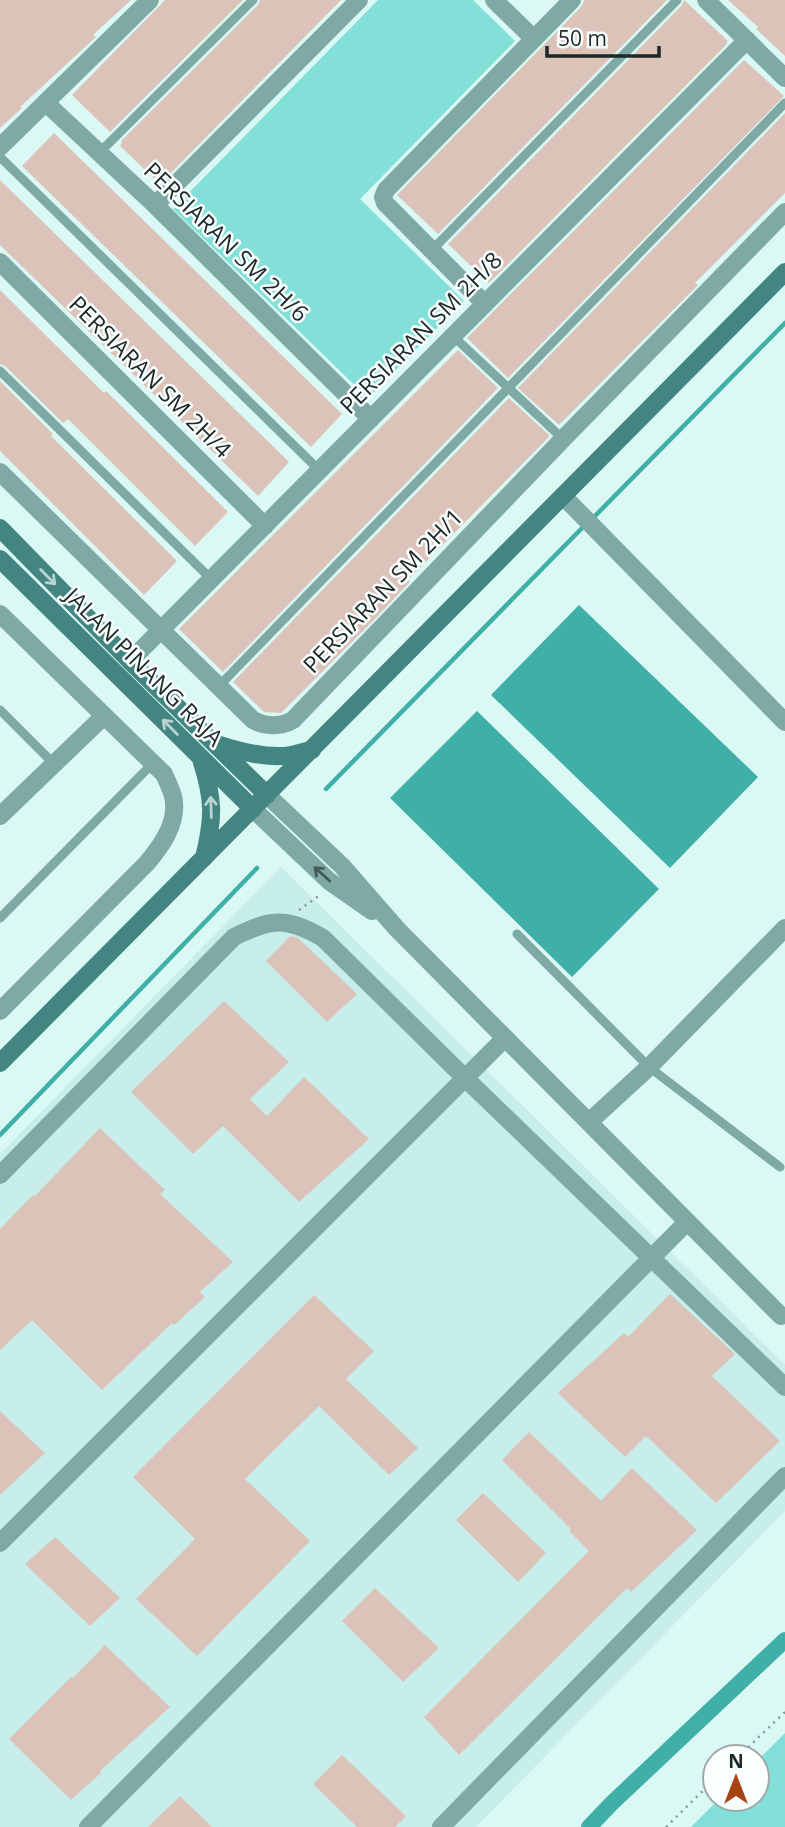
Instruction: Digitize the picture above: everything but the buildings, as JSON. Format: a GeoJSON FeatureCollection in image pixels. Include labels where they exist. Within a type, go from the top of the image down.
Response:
{"type":"FeatureCollection","features":[{"type":"Feature","properties":{"kind":"street"},"geometry":{"type":"LineString","coordinates":[[0,147],[150,0]]}},
{"type":"Feature","properties":{"kind":"street"},"geometry":{"type":"LineString","coordinates":[[155,205],[359,0]]}},
{"type":"Feature","properties":{"kind":"street"},"geometry":{"type":"LineString","coordinates":[[494,0],[534,39]]}},
{"type":"Feature","properties":{"kind":"street"},"geometry":{"type":"LineString","coordinates":[[485,304],[431,251],[383,197],[386,190],[572,0]]}},
{"type":"Feature","properties":{"kind":"street"},"geometry":{"type":"LineString","coordinates":[[706,0],[785,78]]}},
{"type":"Feature","properties":{"kind":"street","name":"PERSIARAN SM 2H/8"},"geometry":{"type":"LineString","coordinates":[[130,661],[747,40]]}},
{"type":"Feature","properties":{"kind":"street","name":"PERSIARAN SM 2H/6"},"geometry":{"type":"LineString","coordinates":[[46,103],[155,205],[370,419]]}},
{"type":"Feature","properties":{"kind":"street","name":"PERSIARAN SM 2H/1"},"geometry":{"type":"LineString","coordinates":[[0,472],[253,720],[260,724],[285,724],[293,720],[785,212]]}},
{"type":"Feature","properties":{"kind":"street","name":"PERSIARAN SM 2H/4"},"geometry":{"type":"LineString","coordinates":[[0,262],[265,526]]}},
{"type":"Feature","properties":{"kind":"street"},"geometry":{"type":"LineString","coordinates":[[0,1063],[785,272]]}},
{"type":"Feature","properties":{"kind":"street"},"geometry":{"type":"LineString","coordinates":[[563,496],[785,722]]}},
{"type":"Feature","properties":{"kind":"street"},"geometry":{"type":"LineString","coordinates":[[0,528],[130,661],[342,866],[397,929],[781,1316]]}},
{"type":"Feature","properties":{"kind":"street","name":"JALAN PINANG RAJA"},"geometry":{"type":"LineString","coordinates":[[0,559],[253,809]]}},
{"type":"Feature","properties":{"kind":"street"},"geometry":{"type":"LineString","coordinates":[[0,614],[153,763],[164,775],[174,798],[172,824],[163,844],[0,1011]]}},
{"type":"Feature","properties":{"kind":"street"},"geometry":{"type":"LineString","coordinates":[[1,812],[104,716]]}},
{"type":"Feature","properties":{"kind":"street"},"geometry":{"type":"LineString","coordinates":[[215,744],[269,755],[288,756],[312,750]]}},
{"type":"Feature","properties":{"kind":"street"},"geometry":{"type":"LineString","coordinates":[[200,756],[210,787],[212,813],[204,858]]}},
{"type":"Feature","properties":{"kind":"street"},"geometry":{"type":"LineString","coordinates":[[253,809],[335,885],[397,929]]}},
{"type":"Feature","properties":{"kind":"street"},"geometry":{"type":"LineString","coordinates":[[0,1175],[234,937],[258,925],[282,922],[304,928],[323,938],[785,1387]]}},
{"type":"Feature","properties":{"kind":"street"},"geometry":{"type":"LineString","coordinates":[[589,1122],[649,1067],[785,928]]}},
{"type":"Feature","properties":{"kind":"street"},"geometry":{"type":"LineString","coordinates":[[0,1543],[505,1038]]}},
{"type":"Feature","properties":{"kind":"street"},"geometry":{"type":"LineString","coordinates":[[88,1827],[687,1222]]}},
{"type":"Feature","properties":{"kind":"street"},"geometry":{"type":"LineString","coordinates":[[441,1827],[785,1476]]}},
{"type":"Feature","properties":{"kind":"lane"},"geometry":{"type":"LineString","coordinates":[[99,153],[253,0]]}},
{"type":"Feature","properties":{"kind":"lane"},"geometry":{"type":"LineString","coordinates":[[431,251],[677,0]]}},
{"type":"Feature","properties":{"kind":"lane"},"geometry":{"type":"LineString","coordinates":[[219,685],[785,103]]}},
{"type":"Feature","properties":{"kind":"lane"},"geometry":{"type":"LineString","coordinates":[[0,157],[319,470]]}},
{"type":"Feature","properties":{"kind":"lane"},"geometry":{"type":"LineString","coordinates":[[453,336],[563,439]]}},
{"type":"Feature","properties":{"kind":"lane"},"geometry":{"type":"LineString","coordinates":[[0,371],[211,579]]}},
{"type":"Feature","properties":{"kind":"lane"},"geometry":{"type":"LineString","coordinates":[[0,710],[54,764]]}},
{"type":"Feature","properties":{"kind":"lane"},"geometry":{"type":"LineString","coordinates":[[0,918],[153,763]]}},
{"type":"Feature","properties":{"kind":"lane"},"geometry":{"type":"LineString","coordinates":[[517,934],[649,1067],[780,1167]]}},
{"type":"Feature","properties":{"kind":"path"},"geometry":{"type":"LineString","coordinates":[[282,922],[335,885]]}},
{"type":"Feature","properties":{"kind":"path"},"geometry":{"type":"LineString","coordinates":[[753,1743],[785,1712]]}},
{"type":"Feature","properties":{"kind":"path"},"geometry":{"type":"LineString","coordinates":[[666,1827],[701,1793]]}},
{"type":"Feature","properties":{"kind":"shaded area"},"geometry":{"type":"Polygon","coordinates":[[[378,0],[473,0],[515,41],[360,199],[464,301],[368,398],[173,209],[378,0]]]}},
{"type":"Feature","properties":{"kind":"shaded area"},"geometry":{"type":"Polygon","coordinates":[[[579,605],[758,777],[670,868],[491,695],[579,605]]]}},
{"type":"Feature","properties":{"kind":"shaded area"},"geometry":{"type":"Polygon","coordinates":[[[477,711],[659,889],[572,977],[390,798],[477,711]]]}},
{"type":"Feature","properties":{"kind":"shaded area"},"geometry":{"type":"Polygon","coordinates":[[[281,867],[785,1365],[785,1511],[476,1827],[0,1827],[0,1154],[281,867]]]}},
{"type":"Feature","properties":{"kind":"shaded area"},"geometry":{"type":"Polygon","coordinates":[[[785,1733],[785,1827],[691,1827],[705,1813],[771,1813],[771,1747],[785,1733]]]}},
{"type":"Feature","properties":{"kind":"waterway"},"geometry":{"type":"LineString","coordinates":[[592,519],[785,323]]}},
{"type":"Feature","properties":{"kind":"waterway"},"geometry":{"type":"LineString","coordinates":[[326,789],[585,525]]}},
{"type":"Feature","properties":{"kind":"waterway"},"geometry":{"type":"LineString","coordinates":[[0,1135],[257,868]]}},
{"type":"Feature","properties":{"kind":"waterway"},"geometry":{"type":"LineString","coordinates":[[589,1827],[785,1640]]}}]}
